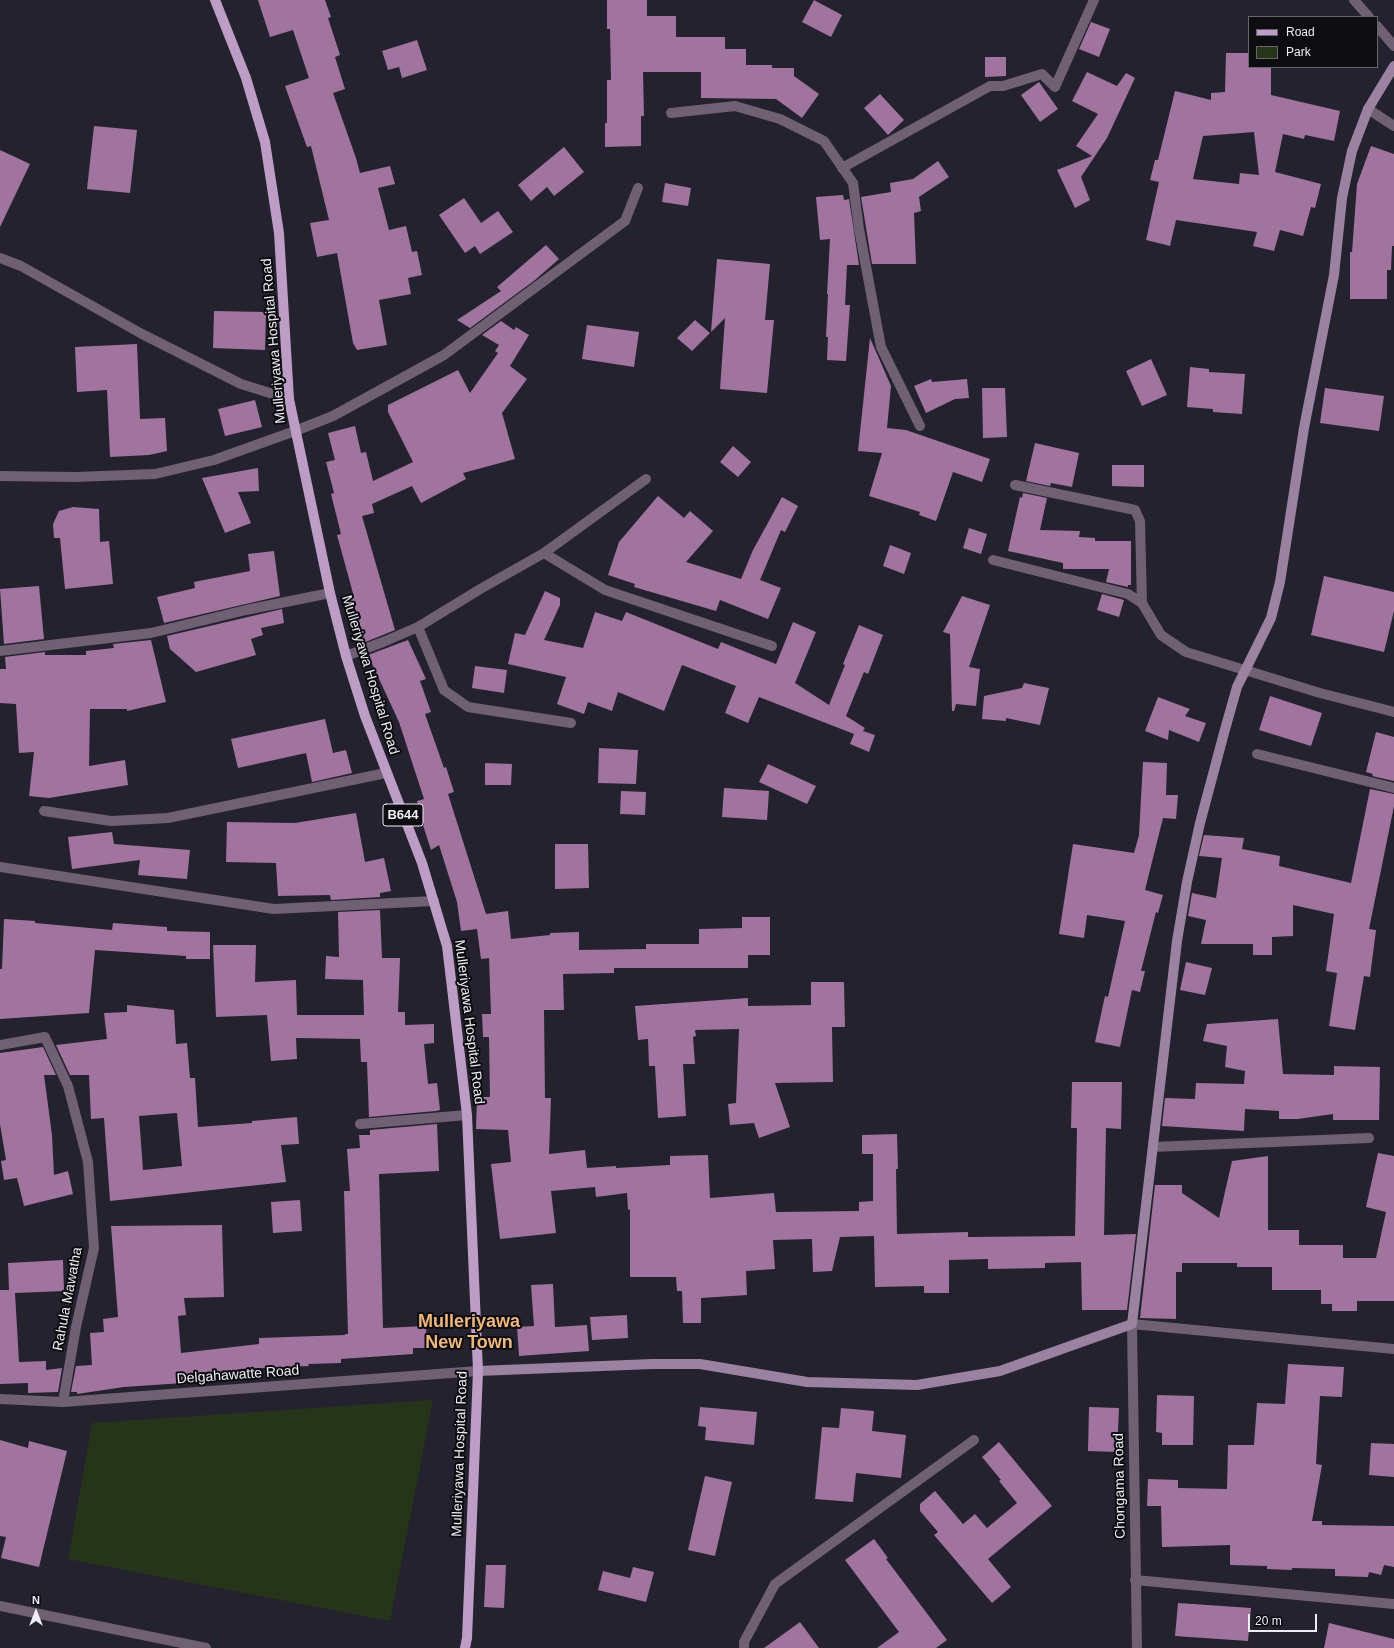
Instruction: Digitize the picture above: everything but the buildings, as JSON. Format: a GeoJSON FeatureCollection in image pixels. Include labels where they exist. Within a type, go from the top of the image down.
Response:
{"type":"FeatureCollection","features":[{"type":"Feature","properties":{"kind":"main road","name":"Mulleriyawa Hospital Road"},"geometry":{"type":"LineString","coordinates":[[215,0],[246,78],[265,142],[279,233],[289,398],[330,593],[346,656],[365,716],[422,863],[447,946],[467,1115],[478,1371],[468,1630],[465,1648]]}},
{"type":"Feature","properties":{"kind":"street"},"geometry":{"type":"LineString","coordinates":[[842,168],[990,86],[1003,86],[1042,74],[1055,87],[1094,0]]}},
{"type":"Feature","properties":{"kind":"street"},"geometry":{"type":"LineString","coordinates":[[1354,0],[1368,16]]}},
{"type":"Feature","properties":{"kind":"street"},"geometry":{"type":"LineString","coordinates":[[1378,27],[1394,46]]}},
{"type":"Feature","properties":{"kind":"street"},"geometry":{"type":"LineString","coordinates":[[1132,1324],[1177,941],[1187,882],[1200,823],[1237,687],[1271,618],[1280,582],[1304,428],[1334,276],[1342,198],[1352,150],[1368,109],[1394,66]]}},
{"type":"Feature","properties":{"kind":"street"},"geometry":{"type":"LineString","coordinates":[[671,113],[735,106],[780,119],[824,140],[853,184],[859,229],[881,347],[920,426]]}},
{"type":"Feature","properties":{"kind":"street"},"geometry":{"type":"LineString","coordinates":[[1368,109],[1394,126]]}},
{"type":"Feature","properties":{"kind":"street"},"geometry":{"type":"LineString","coordinates":[[0,476],[75,477],[155,474],[214,460],[295,432],[333,416],[444,355],[624,221],[638,188]]}},
{"type":"Feature","properties":{"kind":"street"},"geometry":{"type":"LineString","coordinates":[[0,258],[21,266],[142,334],[242,384],[289,398]]}},
{"type":"Feature","properties":{"kind":"street"},"geometry":{"type":"LineString","coordinates":[[346,656],[418,627],[482,588],[544,553],[646,479]]}},
{"type":"Feature","properties":{"kind":"street"},"geometry":{"type":"LineString","coordinates":[[1015,485],[1135,510],[1140,521],[1142,603]]}},
{"type":"Feature","properties":{"kind":"street"},"geometry":{"type":"LineString","coordinates":[[544,553],[605,590],[772,646]]}},
{"type":"Feature","properties":{"kind":"street"},"geometry":{"type":"LineString","coordinates":[[993,560],[1128,594],[1142,603],[1161,635],[1186,652],[1246,669],[1320,693],[1394,712]]}},
{"type":"Feature","properties":{"kind":"street"},"geometry":{"type":"LineString","coordinates":[[0,652],[151,634],[246,610],[330,593]]}},
{"type":"Feature","properties":{"kind":"street"},"geometry":{"type":"LineString","coordinates":[[418,627],[444,690],[468,708],[570,723]]}},
{"type":"Feature","properties":{"kind":"street"},"geometry":{"type":"LineString","coordinates":[[1256,754],[1394,788]]}},
{"type":"Feature","properties":{"kind":"street"},"geometry":{"type":"LineString","coordinates":[[44,811],[111,821],[168,818],[386,773]]}},
{"type":"Feature","properties":{"kind":"street"},"geometry":{"type":"LineString","coordinates":[[0,867],[274,909],[434,901]]}},
{"type":"Feature","properties":{"kind":"street","name":"Rahula Mawatha"},"geometry":{"type":"LineString","coordinates":[[0,1045],[45,1037],[68,1086],[88,1162],[94,1248],[76,1327],[63,1402]]}},
{"type":"Feature","properties":{"kind":"street"},"geometry":{"type":"LineString","coordinates":[[360,1124],[467,1115]]}},
{"type":"Feature","properties":{"kind":"street"},"geometry":{"type":"LineString","coordinates":[[1153,1148],[1369,1138]]}},
{"type":"Feature","properties":{"kind":"street"},"geometry":{"type":"LineString","coordinates":[[478,1371],[652,1364],[700,1364],[807,1382],[917,1385],[1000,1371],[1132,1324],[1394,1349]]}},
{"type":"Feature","properties":{"kind":"street","name":"Chongama Road"},"geometry":{"type":"LineString","coordinates":[[1132,1324],[1137,1648]]}},
{"type":"Feature","properties":{"kind":"street","name":"Delgahawatte Road"},"geometry":{"type":"LineString","coordinates":[[0,1398],[63,1402],[478,1371]]}},
{"type":"Feature","properties":{"kind":"street"},"geometry":{"type":"LineString","coordinates":[[744,1648],[744,1642],[775,1584],[974,1440]]}},
{"type":"Feature","properties":{"kind":"street"},"geometry":{"type":"LineString","coordinates":[[1135,1580],[1394,1604]]}},
{"type":"Feature","properties":{"kind":"street"},"geometry":{"type":"LineString","coordinates":[[0,1606],[206,1648]]}},
{"type":"Feature","properties":{"kind":"green space"},"geometry":{"type":"Polygon","coordinates":[[[433,1400],[390,1621],[68,1559],[92,1423],[433,1400]]]}},
{"type":"Feature","properties":{"kind":"district","name":"Mulleriyawa New Town"},"geometry":{"type":"Point","coordinates":[469,1332]}}]}
